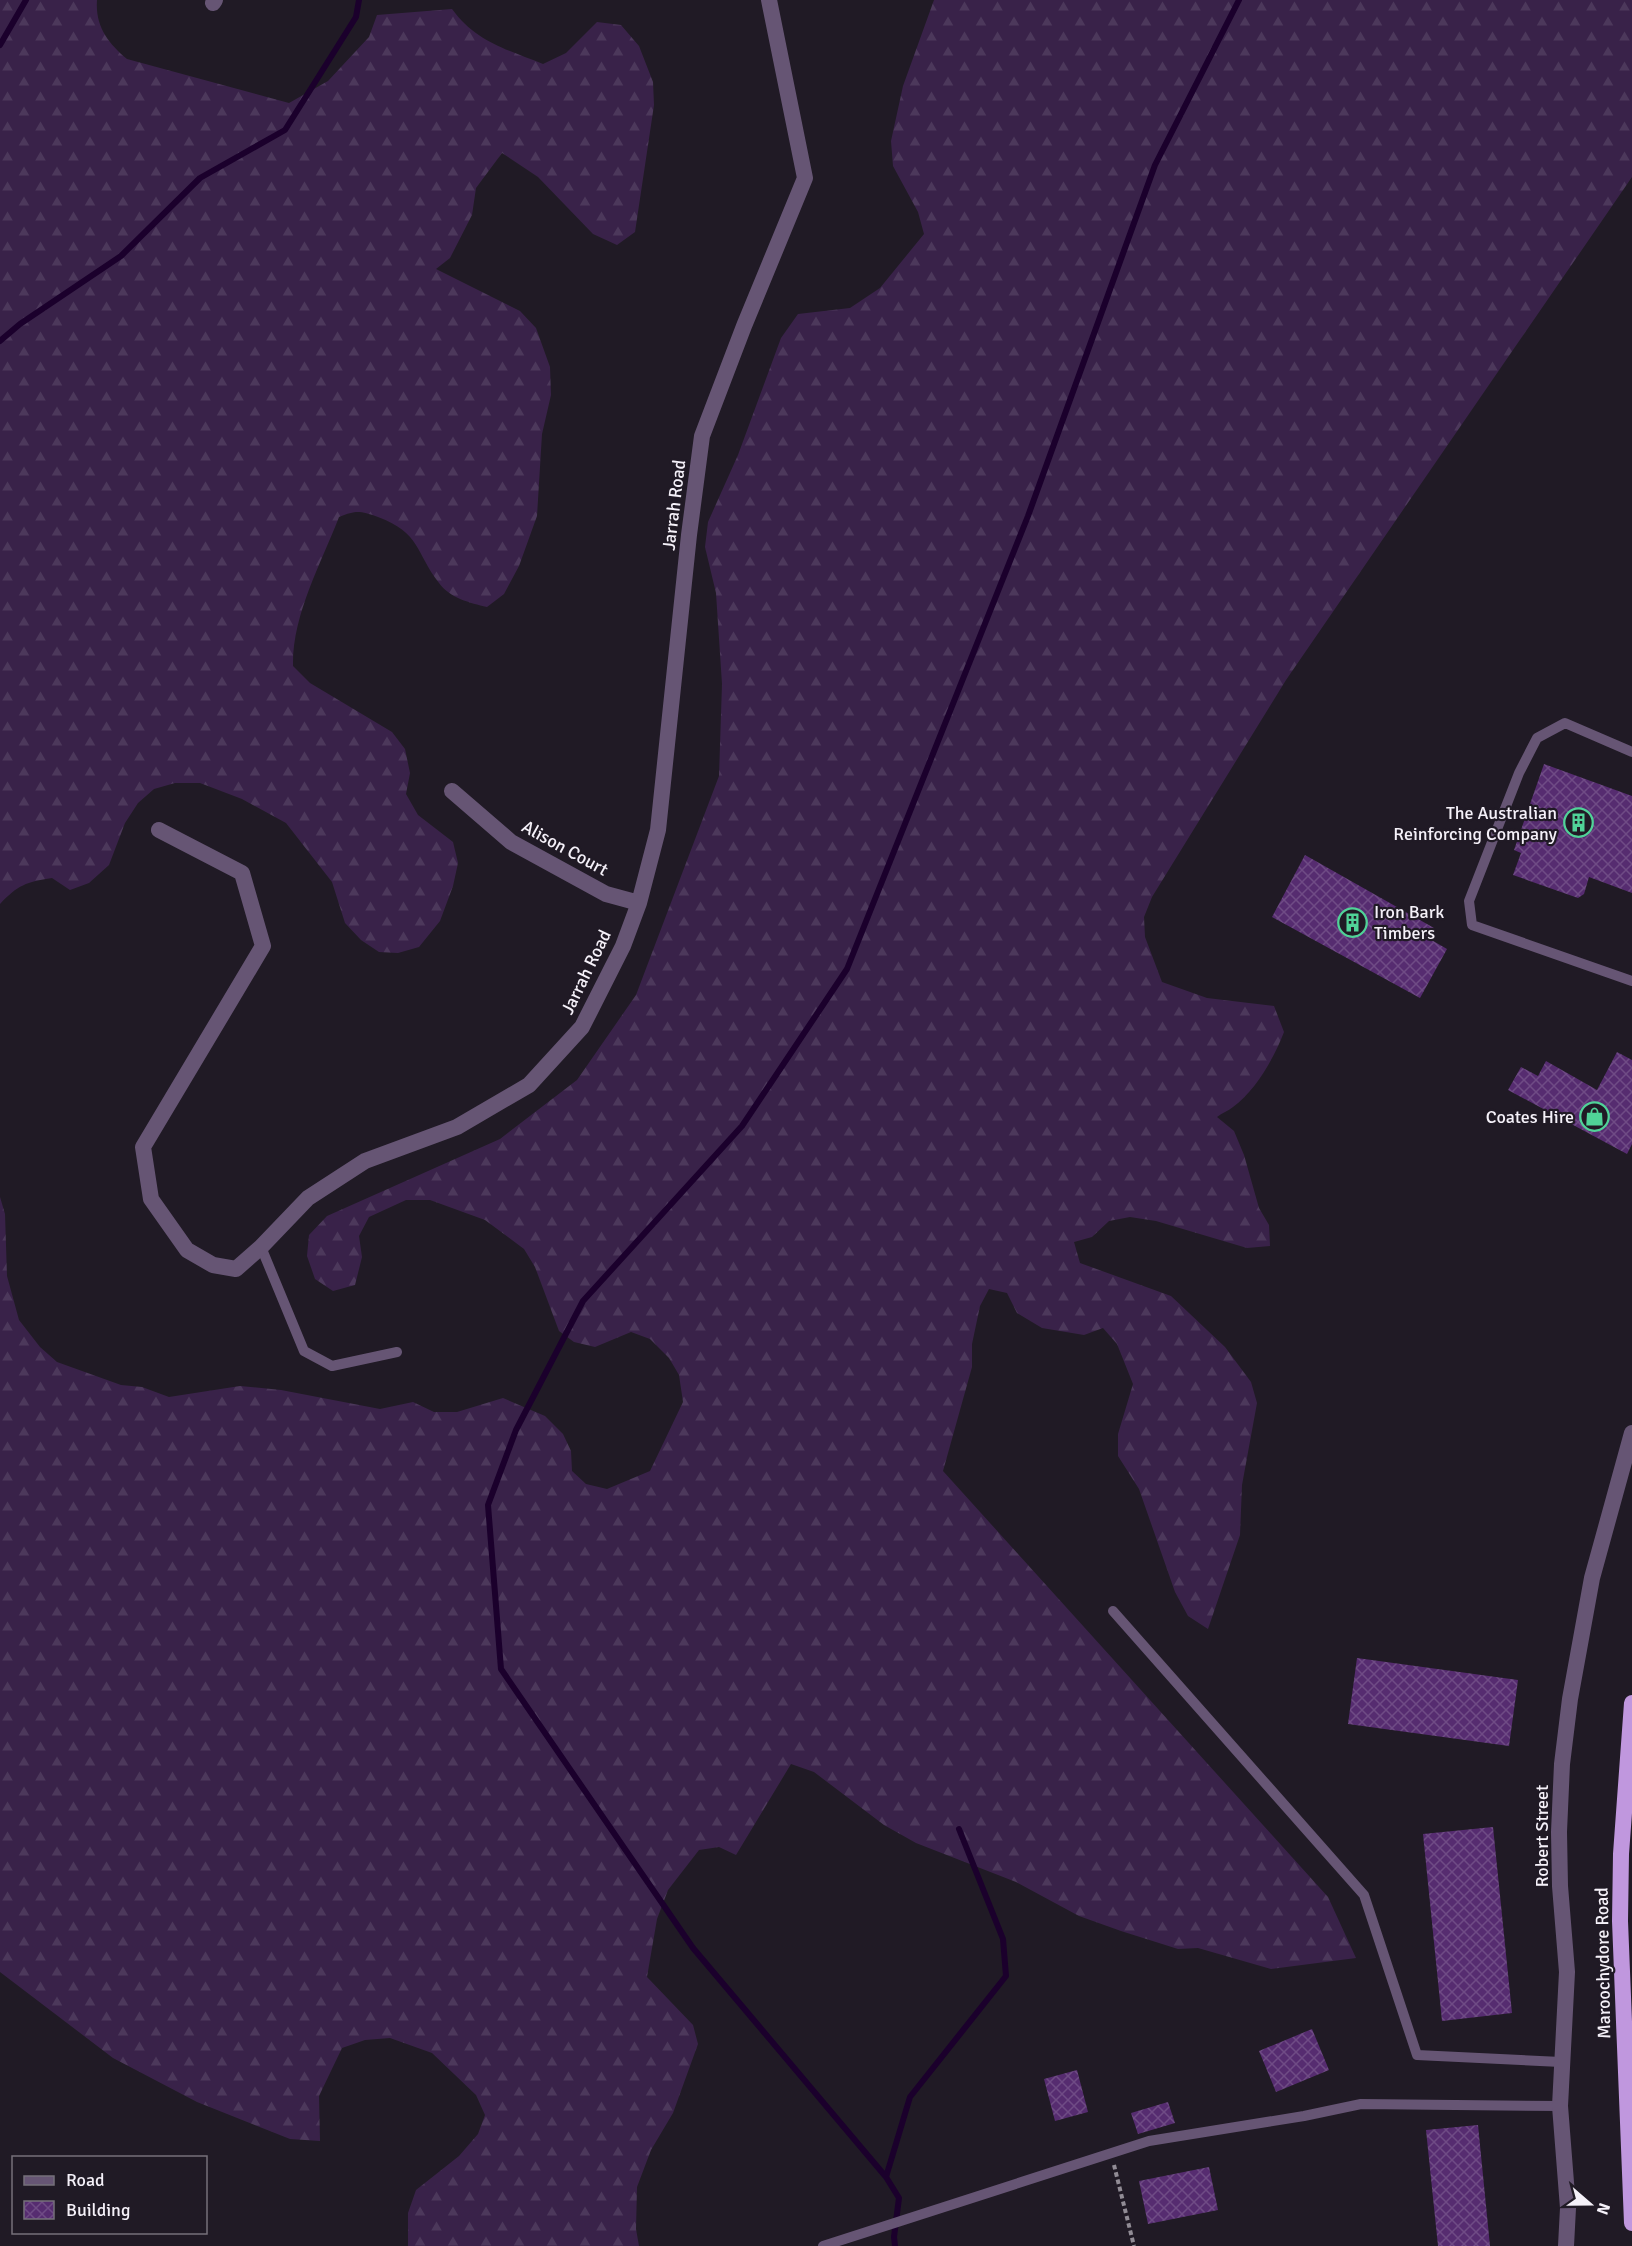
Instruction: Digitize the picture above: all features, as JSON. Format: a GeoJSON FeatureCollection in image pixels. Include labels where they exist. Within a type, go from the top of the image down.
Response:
{"type":"FeatureCollection","features":[{"type":"Feature","properties":{"kind":"highway","name":"Maroochydore Road"},"geometry":{"type":"LineString","coordinates":[[1632,1703],[1621,1854],[1620,1921],[1632,2223]]}},
{"type":"Feature","properties":{"kind":"street","name":"Jarrah Road"},"geometry":{"type":"LineString","coordinates":[[159,830],[242,873],[263,946],[143,1147],[151,1199],[187,1250],[213,1265],[236,1269],[261,1247],[308,1198],[365,1161],[457,1127],[529,1085],[582,1027],[623,946],[639,903],[658,830],[689,535],[702,436],[805,178],[769,0]]}},
{"type":"Feature","properties":{"kind":"street","name":"Alison Court"},"geometry":{"type":"LineString","coordinates":[[452,791],[511,842],[606,894],[639,903]]}},
{"type":"Feature","properties":{"kind":"street","name":"Robert Street"},"geometry":{"type":"LineString","coordinates":[[1566,2246],[1568,2208],[1560,2106],[1567,1972],[1559,1843],[1563,1754],[1573,1676],[1592,1578],[1632,1433]]}},
{"type":"Feature","properties":{"kind":"lane"},"geometry":{"type":"LineString","coordinates":[[1632,752],[1565,723],[1538,738],[1519,773],[1469,901],[1472,925],[1632,981]]}},
{"type":"Feature","properties":{"kind":"lane"},"geometry":{"type":"LineString","coordinates":[[261,1247],[304,1352],[332,1366],[397,1352]]}},
{"type":"Feature","properties":{"kind":"lane"},"geometry":{"type":"LineString","coordinates":[[1113,1611],[1364,1895],[1417,2055],[1561,2062]]}},
{"type":"Feature","properties":{"kind":"lane"},"geometry":{"type":"LineString","coordinates":[[822,2246],[1149,2141],[1305,2116],[1361,2104],[1560,2106]]}},
{"type":"Feature","properties":{"kind":"path"},"geometry":{"type":"LineString","coordinates":[[1111,2154],[1134,2246]]}},
{"type":"Feature","properties":{"kind":"green space"},"geometry":{"type":"Polygon","coordinates":[[[0,0],[97,0],[98,18],[104,33],[127,59],[289,103],[328,81],[369,37],[377,15],[452,9],[461,20],[482,37],[504,49],[543,64],[566,53],[597,22],[621,25],[639,46],[653,82],[654,105],[635,232],[617,245],[593,234],[538,177],[502,153],[476,188],[472,215],[450,258],[436,269],[520,311],[536,328],[550,367],[551,395],[542,434],[537,516],[519,566],[504,594],[487,607],[467,602],[449,593],[431,572],[416,544],[402,530],[378,517],[355,512],[339,517],[309,590],[297,628],[293,666],[310,683],[392,732],[405,749],[410,773],[406,794],[418,815],[453,842],[458,863],[453,886],[440,921],[419,947],[398,953],[379,952],[361,940],[345,923],[332,882],[286,823],[242,799],[200,783],[175,783],[154,789],[138,803],[125,823],[109,865],[89,883],[70,890],[52,878],[35,881],[18,888],[0,904],[0,0]]]}},
{"type":"Feature","properties":{"kind":"green space"},"geometry":{"type":"Polygon","coordinates":[[[934,0],[1632,0],[1632,177],[1286,680],[1152,897],[1144,917],[1145,937],[1162,982],[1207,998],[1274,1006],[1284,1032],[1270,1063],[1257,1083],[1241,1100],[1217,1117],[1234,1131],[1244,1155],[1259,1208],[1269,1225],[1270,1246],[1247,1248],[1156,1221],[1130,1217],[1109,1221],[1092,1237],[1074,1242],[1080,1263],[1171,1296],[1225,1347],[1251,1382],[1257,1403],[1242,1485],[1240,1535],[1208,1629],[1188,1616],[1175,1592],[1139,1489],[1118,1456],[1118,1434],[1133,1384],[1117,1344],[1103,1328],[1084,1335],[1042,1328],[1017,1313],[1007,1293],[989,1289],[980,1306],[972,1344],[972,1367],[943,1471],[1328,1897],[1356,1958],[1271,1969],[1198,1948],[1178,1949],[1121,1931],[1079,1916],[1016,1882],[916,1843],[884,1825],[814,1772],[791,1764],[736,1855],[719,1847],[699,1850],[668,1890],[657,1919],[647,1977],[693,2025],[698,2044],[673,2113],[651,2150],[637,2187],[636,2229],[639,2246],[408,2246],[408,2213],[416,2190],[459,2156],[478,2134],[485,2115],[476,2095],[432,2053],[390,2038],[365,2040],[342,2048],[319,2096],[320,2141],[290,2139],[197,2102],[113,2058],[0,1972],[0,1197],[5,1214],[7,1276],[19,1320],[40,1347],[57,1362],[121,1385],[142,1387],[169,1397],[240,1386],[281,1390],[380,1409],[413,1402],[434,1412],[457,1412],[503,1398],[545,1416],[563,1434],[571,1451],[572,1471],[586,1484],[607,1489],[650,1471],[683,1402],[679,1375],[669,1358],[650,1339],[631,1332],[595,1347],[574,1342],[559,1331],[535,1267],[524,1249],[485,1220],[430,1200],[406,1200],[369,1217],[359,1236],[362,1257],[355,1285],[333,1291],[315,1279],[307,1256],[309,1235],[327,1216],[500,1139],[577,1080],[636,995],[719,776],[722,684],[716,593],[705,547],[708,522],[738,455],[781,338],[798,314],[850,308],[880,288],[924,234],[918,212],[893,166],[891,141],[903,86],[934,0]]]}},
{"type":"Feature","properties":{"kind":"building","name":"The Australian Reinforcing Company"},"geometry":{"type":"Polygon","coordinates":[[[1544,764],[1632,796],[1632,893],[1589,877],[1584,894],[1578,898],[1513,875],[1521,853],[1514,850],[1544,764]]]}},
{"type":"Feature","properties":{"kind":"building","name":"Iron Bark Timbers"},"geometry":{"type":"Polygon","coordinates":[[[1305,855],[1434,928],[1428,938],[1447,949],[1420,998],[1272,917],[1305,855]]]}},
{"type":"Feature","properties":{"kind":"building","name":"Coates Hire"},"geometry":{"type":"Polygon","coordinates":[[[1617,1052],[1632,1060],[1632,1144],[1627,1154],[1508,1090],[1521,1067],[1538,1076],[1546,1061],[1597,1090],[1617,1052]]]}},
{"type":"Feature","properties":{"kind":"building"},"geometry":{"type":"Polygon","coordinates":[[[1357,1658],[1518,1680],[1509,1746],[1348,1724],[1357,1658]]]}},
{"type":"Feature","properties":{"kind":"building"},"geometry":{"type":"Polygon","coordinates":[[[1493,1827],[1512,2013],[1442,2021],[1423,1834],[1493,1827]]]}},
{"type":"Feature","properties":{"kind":"building"},"geometry":{"type":"Polygon","coordinates":[[[1312,2029],[1329,2070],[1276,2092],[1259,2051],[1312,2029]]]}},
{"type":"Feature","properties":{"kind":"building"},"geometry":{"type":"Polygon","coordinates":[[[1077,2070],[1088,2112],[1055,2121],[1044,2079],[1077,2070]]]}},
{"type":"Feature","properties":{"kind":"building"},"geometry":{"type":"Polygon","coordinates":[[[1168,2102],[1175,2123],[1138,2134],[1131,2113],[1168,2102]]]}},
{"type":"Feature","properties":{"kind":"building"},"geometry":{"type":"Polygon","coordinates":[[[1478,2125],[1490,2246],[1438,2246],[1426,2130],[1478,2125]]]}},
{"type":"Feature","properties":{"kind":"building"},"geometry":{"type":"Polygon","coordinates":[[[1209,2167],[1218,2210],[1148,2224],[1139,2181],[1209,2167]]]}},
{"type":"Feature","properties":{"kind":"waterway"},"geometry":{"type":"LineString","coordinates":[[0,45],[26,0]]}},
{"type":"Feature","properties":{"kind":"waterway"},"geometry":{"type":"LineString","coordinates":[[0,341],[20,324],[121,256],[200,178],[285,130],[356,17],[359,0]]}},
{"type":"Feature","properties":{"kind":"waterway"},"geometry":{"type":"LineString","coordinates":[[895,2246],[899,2198],[886,2177],[693,1948],[501,1669],[488,1505],[516,1430],[583,1301],[742,1126],[847,969],[1028,516],[1155,165],[1239,0]]}},
{"type":"Feature","properties":{"kind":"waterway"},"geometry":{"type":"LineString","coordinates":[[886,2177],[910,2097],[1006,1976],[1003,1939],[959,1829]]}},
{"type":"Feature","properties":{"kind":"place","name":"The Australian Reinforcing Company"},"geometry":{"type":"Point","coordinates":[1578,823]}},
{"type":"Feature","properties":{"kind":"place","name":"Iron Bark Timbers"},"geometry":{"type":"Point","coordinates":[1353,922]}},
{"type":"Feature","properties":{"kind":"place","name":"Coates Hire"},"geometry":{"type":"Point","coordinates":[1595,1117]}}]}
